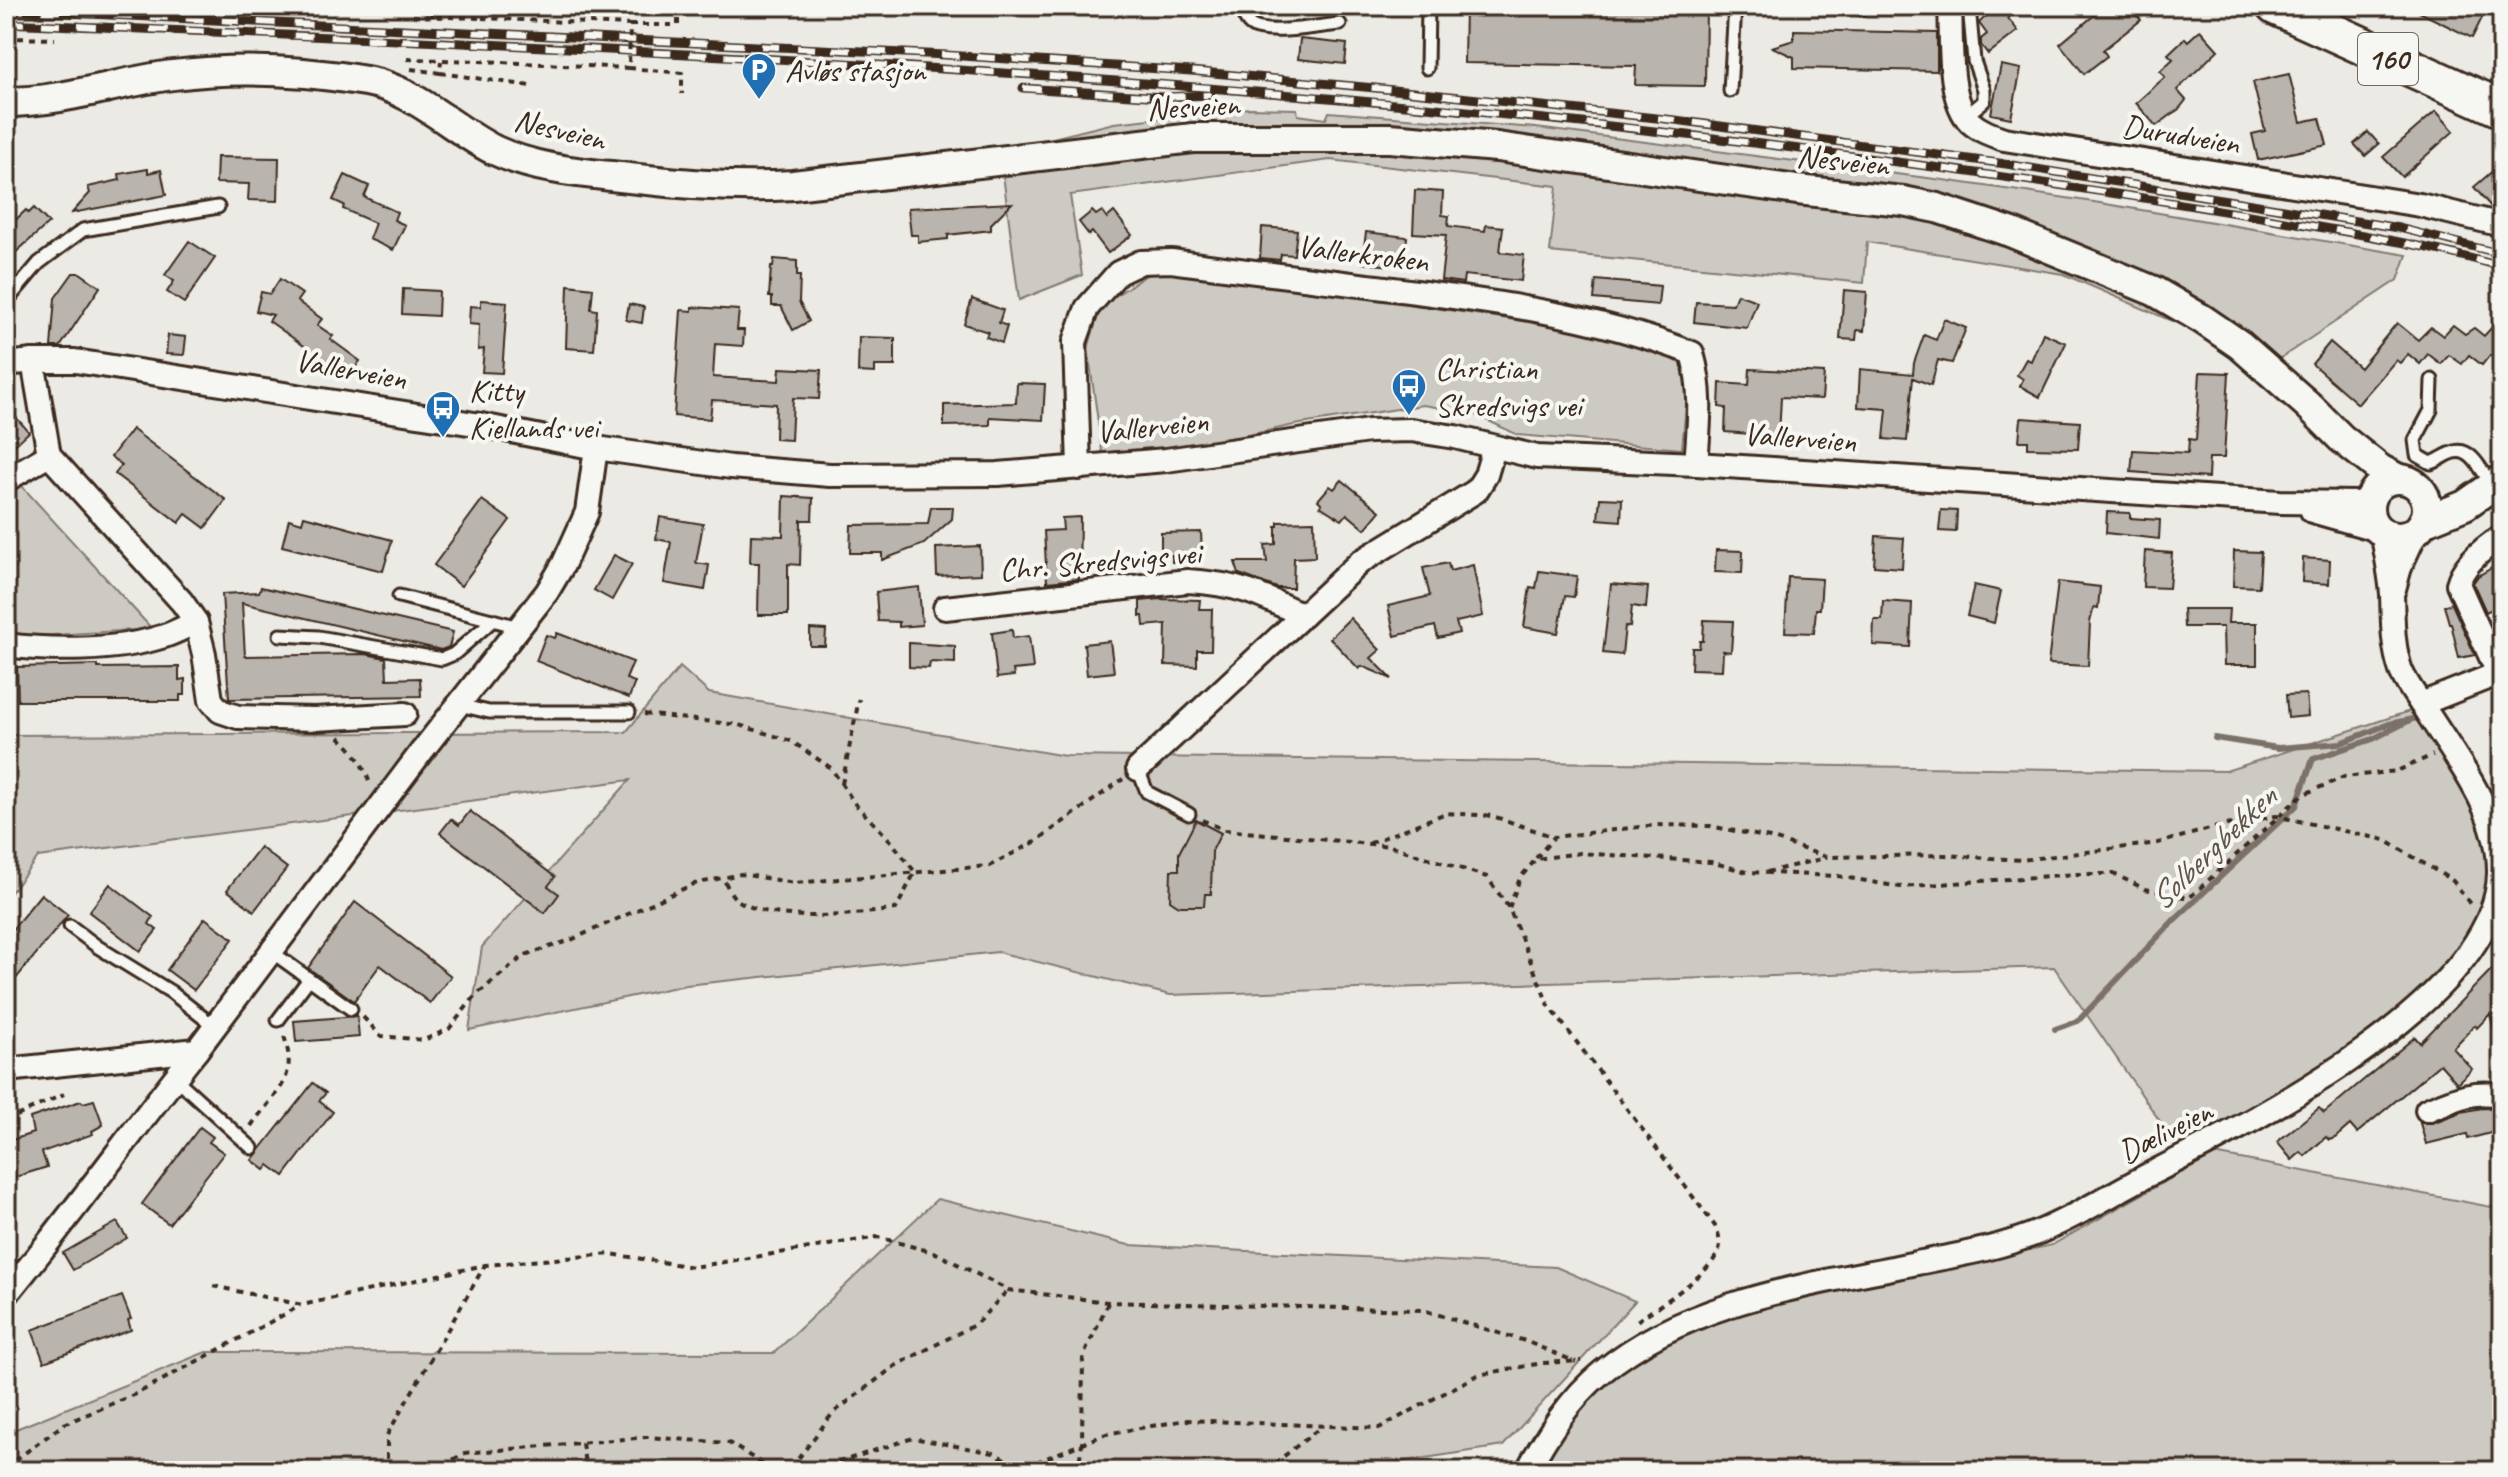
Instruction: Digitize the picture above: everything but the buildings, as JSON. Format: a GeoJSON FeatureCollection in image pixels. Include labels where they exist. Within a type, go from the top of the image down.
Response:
{"type":"FeatureCollection","features":[{"type":"Feature","properties":{"kind":"main road","name":"160"},"geometry":{"type":"LineString","coordinates":[[2275,6],[2502,109]]}},
{"type":"Feature","properties":{"kind":"street"},"geometry":{"type":"LineString","coordinates":[[1950,6],[1955,87],[1966,116]]}},
{"type":"Feature","properties":{"kind":"street","name":"Nesveien"},"geometry":{"type":"LineString","coordinates":[[6,102],[45,99],[171,75],[211,71],[317,74],[372,82],[391,89],[495,150],[540,165],[693,185],[758,187],[809,183],[1142,142],[1242,136],[1390,138],[1497,147],[1797,190],[1903,201],[1984,223],[2154,291],[2240,345],[2282,380],[2341,438],[2380,469],[2397,478]]}},
{"type":"Feature","properties":{"kind":"street","name":"Durudveien"},"geometry":{"type":"LineString","coordinates":[[1966,116],[1984,132],[2004,139],[2420,205],[2502,225]]}},
{"type":"Feature","properties":{"kind":"street","name":"Vallerkroken"},"geometry":{"type":"LineString","coordinates":[[1079,468],[1075,342],[1087,308],[1118,273],[1141,262],[1171,261],[1438,295],[1522,309],[1621,329],[1692,353],[1699,379],[1701,406],[1696,464]]}},
{"type":"Feature","properties":{"kind":"street"},"geometry":{"type":"LineString","coordinates":[[33,361],[49,455],[182,602],[196,622],[211,700],[220,711],[238,717],[315,719],[405,714]]}},
{"type":"Feature","properties":{"kind":"street","name":"Vallerveien"},"geometry":{"type":"LineString","coordinates":[[6,364],[75,361],[481,425],[596,448],[731,467],[830,475],[998,474],[1079,468],[1225,454],[1369,431],[1411,430],[1537,457],[1696,464],[2280,502],[2357,503],[2370,500]]}},
{"type":"Feature","properties":{"kind":"street","name":"Nesveien"},"geometry":{"type":"LineString","coordinates":[[2341,438],[2370,500]]}},
{"type":"Feature","properties":{"kind":"street"},"geometry":{"type":"LineString","coordinates":[[6,1295],[547,592],[587,512],[596,448]]}},
{"type":"Feature","properties":{"kind":"street"},"geometry":{"type":"LineString","coordinates":[[1138,769],[1360,562],[1476,491],[1486,475],[1494,448]]}},
{"type":"Feature","properties":{"kind":"street"},"geometry":{"type":"LineString","coordinates":[[6,480],[49,455]]}},
{"type":"Feature","properties":{"kind":"street"},"geometry":{"type":"LineString","coordinates":[[2420,526],[2427,513],[2423,493],[2417,485],[2397,478],[2376,488],[2369,511],[2381,531],[2393,537],[2406,536],[2420,526],[2451,513],[2490,487]]}},
{"type":"Feature","properties":{"kind":"street"},"geometry":{"type":"LineString","coordinates":[[2423,493],[2490,487]]}},
{"type":"Feature","properties":{"kind":"street","name":"Vallerveien"},"geometry":{"type":"LineString","coordinates":[[2280,502],[2381,531]]}},
{"type":"Feature","properties":{"kind":"street","name":"Dæliveien"},"geometry":{"type":"LineString","coordinates":[[2392,597],[2400,567],[2420,526]]}},
{"type":"Feature","properties":{"kind":"street","name":"Dæliveien"},"geometry":{"type":"LineString","coordinates":[[1527,1471],[1551,1428],[1600,1373],[1678,1324],[1738,1303],[1977,1251],[2038,1232],[2260,1118],[2367,1051],[2464,960],[2486,926],[2495,904],[2499,872],[2496,839],[2487,811],[2402,673],[2391,630],[2392,597],[2381,531]]}},
{"type":"Feature","properties":{"kind":"street"},"geometry":{"type":"LineString","coordinates":[[2421,704],[2500,673],[2458,584],[2460,575],[2475,558],[2502,536]]}},
{"type":"Feature","properties":{"kind":"street","name":"Chr. Skredsvigs vei"},"geometry":{"type":"LineString","coordinates":[[945,608],[1188,581],[1221,583],[1250,590],[1303,615]]}},
{"type":"Feature","properties":{"kind":"street"},"geometry":{"type":"LineString","coordinates":[[6,645],[45,648],[122,646],[163,637],[196,622]]}},
{"type":"Feature","properties":{"kind":"street"},"geometry":{"type":"LineString","coordinates":[[2486,926],[2502,942]]}},
{"type":"Feature","properties":{"kind":"street"},"geometry":{"type":"LineString","coordinates":[[6,1070],[197,1050]]}},
{"type":"Feature","properties":{"kind":"street"},"geometry":{"type":"LineString","coordinates":[[2427,1110],[2480,1091],[2502,1095]]}},
{"type":"Feature","properties":{"kind":"lane"},"geometry":{"type":"LineString","coordinates":[[1239,6],[1248,23],[1255,28],[1269,30],[1340,24]]}},
{"type":"Feature","properties":{"kind":"lane"},"geometry":{"type":"LineString","coordinates":[[1427,68],[1428,6]]}},
{"type":"Feature","properties":{"kind":"lane"},"geometry":{"type":"LineString","coordinates":[[1730,91],[1735,6]]}},
{"type":"Feature","properties":{"kind":"lane"},"geometry":{"type":"LineString","coordinates":[[1966,116],[1984,101],[1984,90],[1974,61],[1969,6]]}},
{"type":"Feature","properties":{"kind":"lane"},"geometry":{"type":"LineString","coordinates":[[6,302],[39,263],[83,230],[218,207]]}},
{"type":"Feature","properties":{"kind":"lane"},"geometry":{"type":"LineString","coordinates":[[2432,380],[2431,410],[2415,440],[2417,455],[2431,463],[2452,452],[2462,451],[2471,456],[2490,487]]}},
{"type":"Feature","properties":{"kind":"lane"},"geometry":{"type":"LineString","coordinates":[[399,596],[519,627]]}},
{"type":"Feature","properties":{"kind":"lane"},"geometry":{"type":"LineString","coordinates":[[280,635],[319,637],[442,659],[454,654],[493,620]]}},
{"type":"Feature","properties":{"kind":"lane"},"geometry":{"type":"LineString","coordinates":[[459,705],[489,712],[629,712]]}},
{"type":"Feature","properties":{"kind":"lane"},"geometry":{"type":"LineString","coordinates":[[1138,769],[1147,792],[1189,814]]}},
{"type":"Feature","properties":{"kind":"lane"},"geometry":{"type":"LineString","coordinates":[[70,926],[171,992],[215,1027]]}},
{"type":"Feature","properties":{"kind":"lane"},"geometry":{"type":"LineString","coordinates":[[272,952],[351,1009]]}},
{"type":"Feature","properties":{"kind":"lane"},"geometry":{"type":"LineString","coordinates":[[278,1020],[309,979]]}},
{"type":"Feature","properties":{"kind":"lane"},"geometry":{"type":"LineString","coordinates":[[174,1077],[252,1148]]}},
{"type":"Feature","properties":{"kind":"path"},"geometry":{"type":"LineString","coordinates":[[432,6],[432,17]]}},
{"type":"Feature","properties":{"kind":"path"},"geometry":{"type":"LineString","coordinates":[[413,16],[678,25],[678,6]]}},
{"type":"Feature","properties":{"kind":"path"},"geometry":{"type":"LineString","coordinates":[[629,68],[630,25]]}},
{"type":"Feature","properties":{"kind":"path"},"geometry":{"type":"LineString","coordinates":[[6,38],[55,39]]}},
{"type":"Feature","properties":{"kind":"path"},"geometry":{"type":"LineString","coordinates":[[407,59],[678,72],[682,73],[682,94]]}},
{"type":"Feature","properties":{"kind":"path"},"geometry":{"type":"LineString","coordinates":[[440,73],[441,61]]}},
{"type":"Feature","properties":{"kind":"path"},"geometry":{"type":"LineString","coordinates":[[405,69],[531,86]]}},
{"type":"Feature","properties":{"kind":"path"},"geometry":{"type":"LineString","coordinates":[[842,784],[859,699]]}},
{"type":"Feature","properties":{"kind":"path"},"geometry":{"type":"LineString","coordinates":[[629,712],[739,725],[791,741],[831,768],[855,804],[891,841],[915,872]]}},
{"type":"Feature","properties":{"kind":"path"},"geometry":{"type":"LineString","coordinates":[[315,719],[348,745],[364,766],[378,809]]}},
{"type":"Feature","properties":{"kind":"path"},"geometry":{"type":"LineString","coordinates":[[1536,859],[1580,853],[1711,862],[1747,872],[1838,876],[1900,887],[2114,874],[2145,889],[2189,898],[2302,795],[2344,777],[2397,771],[2449,747]]}},
{"type":"Feature","properties":{"kind":"path"},"geometry":{"type":"LineString","coordinates":[[351,1009],[381,1036],[424,1040],[449,1029],[476,995],[525,955],[571,940],[694,884],[741,874],[794,883],[989,866],[1035,842],[1138,769]]}},
{"type":"Feature","properties":{"kind":"path"},"geometry":{"type":"LineString","coordinates":[[1367,844],[1446,813],[1493,816],[1554,837],[1656,825],[1710,826],[1770,838],[1827,857]]}},
{"type":"Feature","properties":{"kind":"path"},"geometry":{"type":"LineString","coordinates":[[1189,814],[1225,830],[1391,846],[1487,877],[1509,908],[1548,1004],[1715,1226],[1720,1245],[1717,1256],[1703,1273],[1628,1327]]}},
{"type":"Feature","properties":{"kind":"path"},"geometry":{"type":"LineString","coordinates":[[1762,873],[1827,857],[1945,855],[2022,860],[2158,843],[2221,826],[2276,816],[2385,840],[2453,881],[2486,926]]}},
{"type":"Feature","properties":{"kind":"path"},"geometry":{"type":"LineString","coordinates":[[1509,908],[1520,878],[1554,837]]}},
{"type":"Feature","properties":{"kind":"path"},"geometry":{"type":"LineString","coordinates":[[723,878],[733,897],[751,907],[793,914],[848,916],[896,909],[915,872]]}},
{"type":"Feature","properties":{"kind":"path"},"geometry":{"type":"LineString","coordinates":[[238,1136],[250,1128],[283,1085],[291,1069],[290,1052],[278,1020]]}},
{"type":"Feature","properties":{"kind":"path"},"geometry":{"type":"LineString","coordinates":[[6,1121],[64,1094]]}},
{"type":"Feature","properties":{"kind":"path"},"geometry":{"type":"LineString","coordinates":[[6,1467],[64,1424],[138,1393],[302,1305],[485,1265],[611,1254],[693,1267],[878,1237],[936,1253],[1008,1290],[1108,1302],[1423,1310],[1525,1341],[1578,1363]]}},
{"type":"Feature","properties":{"kind":"path"},"geometry":{"type":"LineString","coordinates":[[387,1471],[387,1435],[485,1265]]}},
{"type":"Feature","properties":{"kind":"path"},"geometry":{"type":"LineString","coordinates":[[213,1286],[302,1305]]}},
{"type":"Feature","properties":{"kind":"path"},"geometry":{"type":"LineString","coordinates":[[791,1469],[833,1413],[895,1366],[976,1324],[1008,1290]]}},
{"type":"Feature","properties":{"kind":"path"},"geometry":{"type":"LineString","coordinates":[[1078,1471],[1082,1443],[1083,1357],[1108,1302]]}},
{"type":"Feature","properties":{"kind":"path"},"geometry":{"type":"LineString","coordinates":[[1017,1469],[1106,1434],[1186,1420],[1379,1428],[1478,1375],[1542,1363],[1578,1363],[1591,1354]]}},
{"type":"Feature","properties":{"kind":"path"},"geometry":{"type":"LineString","coordinates":[[1265,1471],[1323,1425]]}},
{"type":"Feature","properties":{"kind":"path"},"geometry":{"type":"LineString","coordinates":[[432,1471],[465,1453],[647,1437],[729,1443],[774,1471],[827,1466],[913,1438],[994,1453],[1017,1469],[1026,1471]]}},
{"type":"Feature","properties":{"kind":"path"},"geometry":{"type":"LineString","coordinates":[[582,1443],[586,1471]]}},
{"type":"Feature","properties":{"kind":"shaded area"},"geometry":{"type":"Polygon","coordinates":[[[1250,108],[1297,109],[1298,115],[1326,119],[1329,112],[1536,128],[2094,202],[2407,255],[2398,280],[2258,373],[2223,343],[2063,274],[1867,242],[1864,283],[1550,252],[1557,186],[1330,160],[1070,195],[1082,275],[1019,300],[1000,151],[1114,123],[1250,108]]]}},
{"type":"Feature","properties":{"kind":"shaded area"},"geometry":{"type":"Polygon","coordinates":[[[1151,272],[1215,275],[1629,337],[1681,360],[1687,391],[1682,449],[1518,435],[1472,413],[1423,405],[1294,425],[1168,453],[1103,459],[1088,349],[1100,306],[1151,272]]]}},
{"type":"Feature","properties":{"kind":"shaded area"},"geometry":{"type":"Polygon","coordinates":[[[19,483],[152,629],[20,637],[6,634],[6,491],[19,483]]]}},
{"type":"Feature","properties":{"kind":"shaded area"},"geometry":{"type":"Polygon","coordinates":[[[680,667],[709,693],[1065,756],[2226,771],[2410,711],[2483,812],[2500,868],[2483,927],[2427,993],[2326,1066],[2179,1149],[2054,967],[1170,995],[998,952],[686,985],[469,1030],[482,947],[630,780],[38,857],[6,899],[6,735],[626,732],[680,667]]]}},
{"type":"Feature","properties":{"kind":"shaded area"},"geometry":{"type":"Polygon","coordinates":[[[2214,1154],[2502,1209],[2502,1471],[1534,1471],[1607,1370],[1745,1311],[2052,1245],[2214,1154]]]}},
{"type":"Feature","properties":{"kind":"shaded area"},"geometry":{"type":"Polygon","coordinates":[[[937,1199],[1129,1245],[1556,1267],[1635,1301],[1503,1446],[1341,1471],[6,1471],[6,1433],[206,1352],[774,1353],[937,1199]]]}},
{"type":"Feature","properties":{"kind":"waterway","name":"Solbergbekken"},"geometry":{"type":"LineString","coordinates":[[2215,738],[2278,748],[2341,743],[2389,724],[2422,717]]}},
{"type":"Feature","properties":{"kind":"waterway","name":"Solbergbekken"},"geometry":{"type":"LineString","coordinates":[[2055,1029],[2078,1021],[2173,921],[2296,806],[2313,759],[2373,739],[2410,720]]}},
{"type":"Feature","properties":{"kind":"railway"},"geometry":{"type":"LineString","coordinates":[[6,10],[946,55],[1191,71],[1375,88],[1675,120],[2006,164],[2399,228],[2502,254]]}},
{"type":"Feature","properties":{"kind":"railway"},"geometry":{"type":"LineString","coordinates":[[6,23],[706,55],[1172,85],[1404,105],[1636,129],[2018,179],[2356,234],[2502,267]]}},
{"type":"Feature","properties":{"kind":"railway"},"geometry":{"type":"LineString","coordinates":[[1023,88],[1163,97],[1211,95]]}},
{"type":"Feature","properties":{"kind":"place","name":"Avløs stasjon"},"geometry":{"type":"Point","coordinates":[759,101]}},
{"type":"Feature","properties":{"kind":"place","name":"Christian Skredsvigs vei"},"geometry":{"type":"Point","coordinates":[1409,417]}},
{"type":"Feature","properties":{"kind":"place","name":"Kitty Kiellands vei"},"geometry":{"type":"Point","coordinates":[443,439]}}]}
